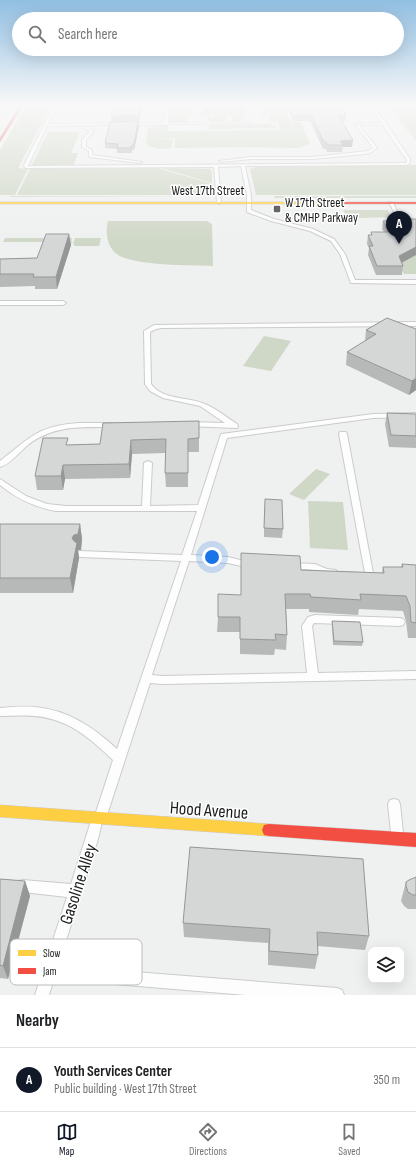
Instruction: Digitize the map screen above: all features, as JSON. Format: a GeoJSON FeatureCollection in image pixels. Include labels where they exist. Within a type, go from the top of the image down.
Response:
{"type":"FeatureCollection","features":[{"type":"Feature","properties":{"kind":"street","name":"West 17th Street"},"geometry":{"type":"LineString","coordinates":[[0,203],[416,203]]}},
{"type":"Feature","properties":{"kind":"street","name":"Hood Avenue"},"geometry":{"type":"LineString","coordinates":[[0,811],[416,840]]}},
{"type":"Feature","properties":{"kind":"lane"},"geometry":{"type":"LineString","coordinates":[[33,150],[26,167],[406,164],[409,162],[402,150]]}},
{"type":"Feature","properties":{"kind":"lane"},"geometry":{"type":"LineString","coordinates":[[88,162],[90,150]]}},
{"type":"Feature","properties":{"kind":"lane"},"geometry":{"type":"LineString","coordinates":[[90,156],[141,162],[212,162],[251,158],[312,158],[365,153],[371,150]]}},
{"type":"Feature","properties":{"kind":"lane"},"geometry":{"type":"LineString","coordinates":[[216,166],[219,203]]}},
{"type":"Feature","properties":{"kind":"lane"},"geometry":{"type":"LineString","coordinates":[[243,166],[249,211],[281,222],[318,232],[336,244],[343,255],[348,273],[353,282],[416,282]]}},
{"type":"Feature","properties":{"kind":"lane"},"geometry":{"type":"LineString","coordinates":[[390,203],[405,231]]}},
{"type":"Feature","properties":{"kind":"lane"},"geometry":{"type":"LineString","coordinates":[[0,303],[63,303]]}},
{"type":"Feature","properties":{"kind":"lane"},"geometry":{"type":"LineString","coordinates":[[416,324],[162,326],[146,331],[148,384],[152,391],[164,397],[191,401],[203,405],[246,433],[373,416],[416,416]]}},
{"type":"Feature","properties":{"kind":"lane"},"geometry":{"type":"LineString","coordinates":[[0,465],[26,443],[45,430],[71,425],[123,424]]}},
{"type":"Feature","properties":{"kind":"lane"},"geometry":{"type":"LineString","coordinates":[[179,424],[219,424],[234,426]]}},
{"type":"Feature","properties":{"kind":"lane","name":"Gasoline Alley"},"geometry":{"type":"LineString","coordinates":[[61,939],[92,839],[186,558],[224,436],[246,433]]}},
{"type":"Feature","properties":{"kind":"lane"},"geometry":{"type":"LineString","coordinates":[[343,434],[369,573]]}},
{"type":"Feature","properties":{"kind":"lane"},"geometry":{"type":"LineString","coordinates":[[146,509],[148,463]]}},
{"type":"Feature","properties":{"kind":"lane"},"geometry":{"type":"LineString","coordinates":[[0,481],[21,497],[32,503],[48,508],[202,508]]}},
{"type":"Feature","properties":{"kind":"lane"},"geometry":{"type":"LineString","coordinates":[[80,554],[228,560],[243,564],[262,565]]}},
{"type":"Feature","properties":{"kind":"lane"},"geometry":{"type":"LineString","coordinates":[[284,566],[314,567],[326,572],[339,572]]}},
{"type":"Feature","properties":{"kind":"lane"},"geometry":{"type":"LineString","coordinates":[[313,677],[307,626],[311,620],[400,622]]}},
{"type":"Feature","properties":{"kind":"lane"},"geometry":{"type":"LineString","coordinates":[[146,678],[169,680],[416,675]]}},
{"type":"Feature","properties":{"kind":"lane"},"geometry":{"type":"LineString","coordinates":[[0,712],[39,712],[67,718],[85,728],[119,758]]}},
{"type":"Feature","properties":{"kind":"lane"},"geometry":{"type":"LineString","coordinates":[[394,804],[398,839]]}},
{"type":"Feature","properties":{"kind":"lane"},"geometry":{"type":"LineString","coordinates":[[23,886],[76,891]]}},
{"type":"Feature","properties":{"kind":"lane"},"geometry":{"type":"LineString","coordinates":[[142,980],[336,995]]}},
{"type":"Feature","properties":{"kind":"lane","name":"Gasoline Alley"},"geometry":{"type":"LineString","coordinates":[[42,995],[45,985]]}},
{"type":"Feature","properties":{"kind":"green space"},"geometry":{"type":"Polygon","coordinates":[[[0,150],[27,150],[18,168],[28,169],[15,195],[0,195],[0,150]]]}},
{"type":"Feature","properties":{"kind":"green space"},"geometry":{"type":"Polygon","coordinates":[[[39,150],[72,150],[71,153],[78,153],[74,165],[32,165],[39,150]]]}},
{"type":"Feature","properties":{"kind":"green space"},"geometry":{"type":"Polygon","coordinates":[[[416,165],[416,195],[256,195],[250,169],[256,167],[416,165]]]}},
{"type":"Feature","properties":{"kind":"green space"},"geometry":{"type":"Polygon","coordinates":[[[157,168],[213,184],[213,195],[17,195],[30,169],[157,168]]]}},
{"type":"Feature","properties":{"kind":"green space"},"geometry":{"type":"Polygon","coordinates":[[[161,168],[210,169],[212,172],[212,183],[161,168]]]}},
{"type":"Feature","properties":{"kind":"green space"},"geometry":{"type":"Polygon","coordinates":[[[10,196],[214,196],[11,197],[10,196]]]}},
{"type":"Feature","properties":{"kind":"green space"},"geometry":{"type":"Polygon","coordinates":[[[274,196],[416,196],[416,198],[275,198],[274,196]]]}},
{"type":"Feature","properties":{"kind":"green space"},"geometry":{"type":"Polygon","coordinates":[[[343,210],[388,210],[391,217],[358,218],[348,220],[343,210]]]}},
{"type":"Feature","properties":{"kind":"green space"},"geometry":{"type":"Polygon","coordinates":[[[108,221],[207,221],[212,224],[213,266],[150,263],[127,259],[114,252],[109,244],[107,235],[108,221]]]}},
{"type":"Feature","properties":{"kind":"green space"},"geometry":{"type":"Polygon","coordinates":[[[5,238],[72,238],[71,245],[46,245],[42,242],[3,242],[5,238]]]}},
{"type":"Feature","properties":{"kind":"green space"},"geometry":{"type":"Polygon","coordinates":[[[75,238],[101,238],[99,246],[75,246],[73,244],[75,238]]]}},
{"type":"Feature","properties":{"kind":"green space"},"geometry":{"type":"Polygon","coordinates":[[[416,255],[416,274],[404,274],[399,264],[416,255]]]}},
{"type":"Feature","properties":{"kind":"green space"},"geometry":{"type":"Polygon","coordinates":[[[264,336],[291,341],[271,371],[243,366],[264,336]]]}},
{"type":"Feature","properties":{"kind":"green space"},"geometry":{"type":"Polygon","coordinates":[[[316,469],[330,474],[304,500],[289,494],[316,469]]]}},
{"type":"Feature","properties":{"kind":"green space"},"geometry":{"type":"Polygon","coordinates":[[[308,501],[343,502],[348,550],[310,548],[308,501]]]}},
{"type":"Feature","properties":{"kind":"building"},"geometry":{"type":"Polygon","coordinates":[[[409,219],[416,219],[416,247],[399,256],[403,266],[377,266],[369,246],[373,246],[368,235],[372,235],[371,232],[389,232],[383,221],[402,221],[404,224],[408,225],[410,223],[409,219]]]}},
{"type":"Feature","properties":{"kind":"building"},"geometry":{"type":"Polygon","coordinates":[[[46,234],[69,234],[56,277],[33,277],[34,274],[0,274],[0,259],[37,258],[46,234]]]}},
{"type":"Feature","properties":{"kind":"building"},"geometry":{"type":"Polygon","coordinates":[[[387,318],[416,329],[416,378],[412,381],[347,352],[376,334],[366,330],[387,318]]]}},
{"type":"Feature","properties":{"kind":"building"},"geometry":{"type":"Polygon","coordinates":[[[387,413],[416,414],[416,436],[391,435],[387,413]]]}},
{"type":"Feature","properties":{"kind":"building"},"geometry":{"type":"Polygon","coordinates":[[[199,421],[199,438],[188,439],[188,473],[165,473],[166,439],[131,440],[129,464],[63,465],[61,476],[35,476],[43,438],[68,438],[66,445],[100,444],[103,423],[199,421]]]}},
{"type":"Feature","properties":{"kind":"building"},"geometry":{"type":"Polygon","coordinates":[[[265,499],[282,500],[283,529],[264,528],[265,499]]]}},
{"type":"Feature","properties":{"kind":"building"},"geometry":{"type":"Polygon","coordinates":[[[0,524],[80,524],[78,534],[74,535],[72,538],[77,543],[70,578],[0,578],[0,524]]]}},
{"type":"Feature","properties":{"kind":"building"},"geometry":{"type":"Polygon","coordinates":[[[241,553],[300,556],[301,570],[384,573],[383,567],[403,567],[402,564],[416,565],[416,623],[411,622],[410,606],[406,596],[360,594],[361,600],[311,597],[310,594],[285,594],[287,635],[275,634],[276,640],[240,639],[240,617],[218,617],[218,594],[241,595],[241,553]]]}},
{"type":"Feature","properties":{"kind":"building"},"geometry":{"type":"Polygon","coordinates":[[[332,621],[360,622],[363,642],[334,641],[332,621]]]}},
{"type":"Feature","properties":{"kind":"building"},"geometry":{"type":"Polygon","coordinates":[[[190,847],[363,859],[369,936],[317,932],[318,955],[269,951],[270,929],[183,923],[190,847]]]}},
{"type":"Feature","properties":{"kind":"building"},"geometry":{"type":"Polygon","coordinates":[[[416,877],[416,895],[413,895],[408,892],[406,882],[416,877]]]}},
{"type":"Feature","properties":{"kind":"building"},"geometry":{"type":"Polygon","coordinates":[[[0,879],[25,881],[3,966],[0,965],[0,879]]]}},
{"type":"Feature","properties":{"kind":"traffic: slow"},"geometry":{"type":"LineString","coordinates":[[0,203],[326,203]]}},
{"type":"Feature","properties":{"kind":"traffic: slow"},"geometry":{"type":"LineString","coordinates":[[0,811],[269,830]]}},
{"type":"Feature","properties":{"kind":"traffic: jam"},"geometry":{"type":"LineString","coordinates":[[326,203],[416,203]]}},
{"type":"Feature","properties":{"kind":"traffic: jam"},"geometry":{"type":"LineString","coordinates":[[269,830],[416,840]]}},
{"type":"Feature","properties":{"kind":"place","name":"W 17th Street & CMHP Parkway"},"geometry":{"type":"Point","coordinates":[277,209]}},
{"type":"Feature","properties":{"kind":"place","name":"Youth Services Center"},"geometry":{"type":"Point","coordinates":[399,244]}}]}
